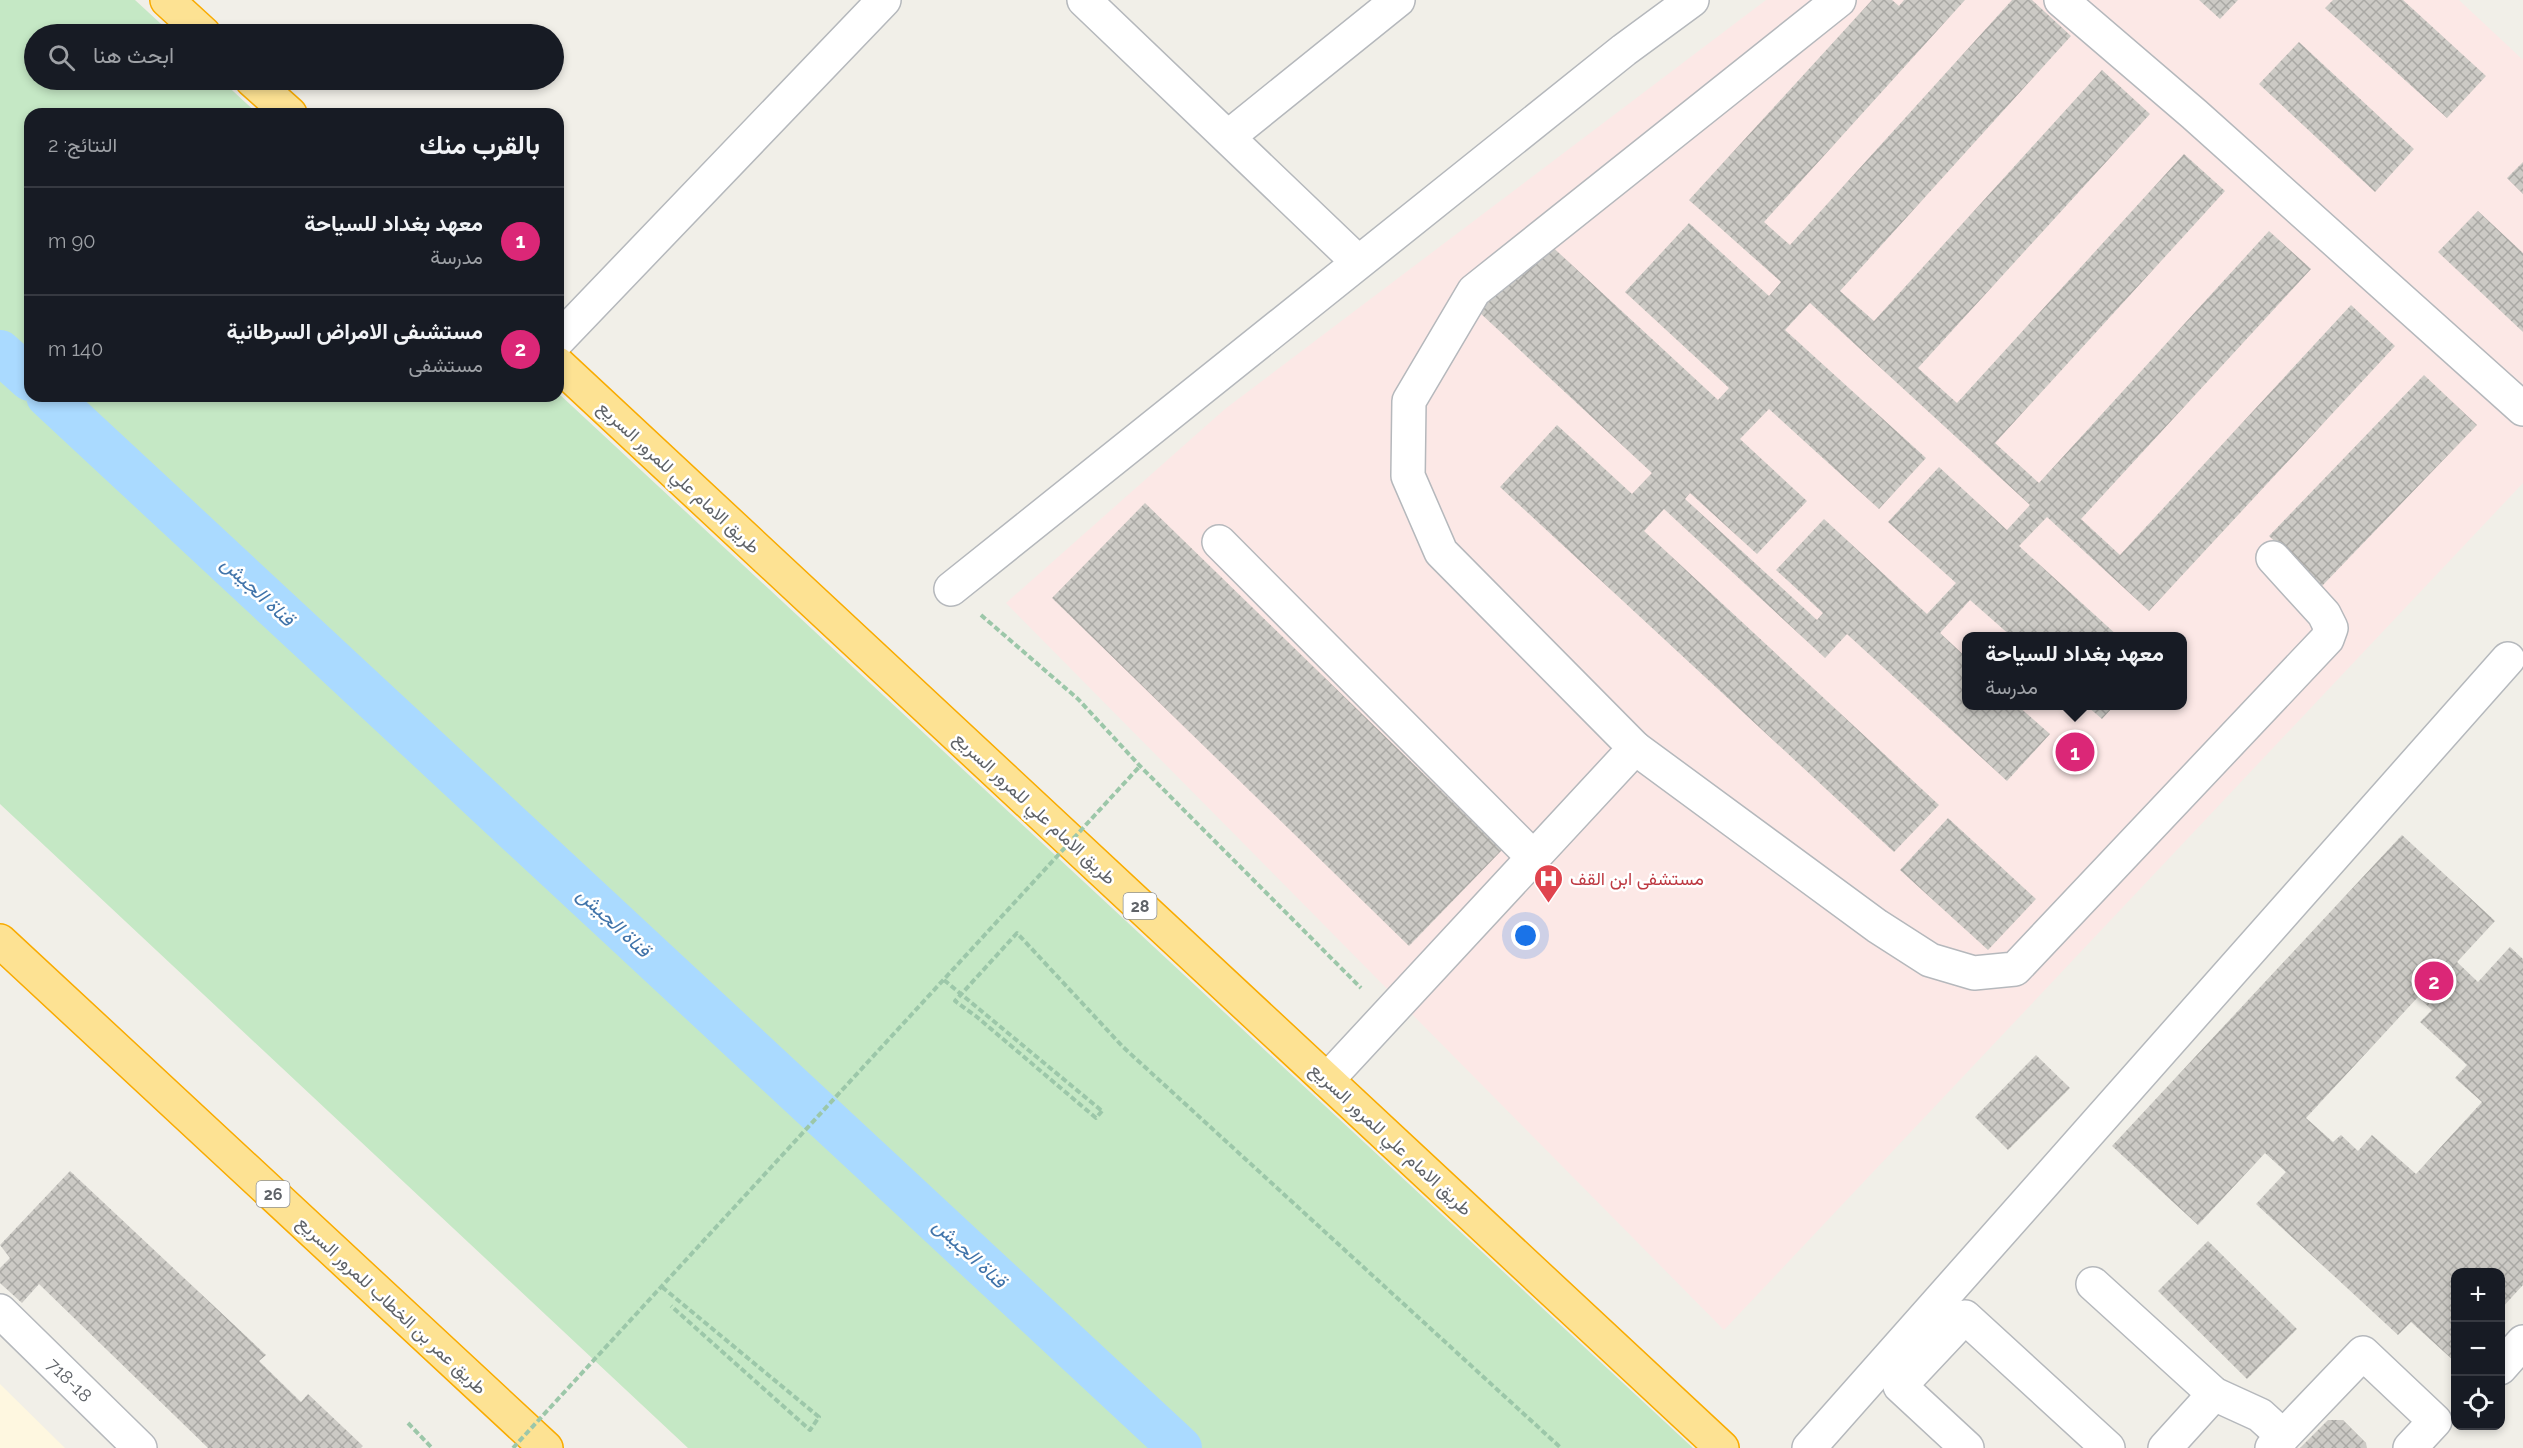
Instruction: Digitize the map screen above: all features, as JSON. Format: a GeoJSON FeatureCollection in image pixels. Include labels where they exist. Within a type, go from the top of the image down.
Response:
{"type":"FeatureCollection","features":[{"type":"Feature","properties":{"kind":"highway"},"geometry":{"type":"LineString","coordinates":[[167,0],[193,24]]}},
{"type":"Feature","properties":{"kind":"highway"},"geometry":{"type":"LineString","coordinates":[[263,90],[283,108]]}},
{"type":"Feature","properties":{"kind":"highway","name":"طريق الامام علي للمرور السريع"},"geometry":{"type":"LineString","coordinates":[[564,370],[1722,1448]]}},
{"type":"Feature","properties":{"kind":"highway","name":"طريق عمر بن الخطاب للمرور السريع"},"geometry":{"type":"LineString","coordinates":[[0,941],[546,1448]]}},
{"type":"Feature","properties":{"kind":"street"},"geometry":{"type":"LineString","coordinates":[[564,334],[884,0]]}},
{"type":"Feature","properties":{"kind":"street"},"geometry":{"type":"LineString","coordinates":[[1084,0],[1359,262]]}},
{"type":"Feature","properties":{"kind":"street"},"geometry":{"type":"LineString","coordinates":[[1228,137],[1398,0]]}},
{"type":"Feature","properties":{"kind":"street"},"geometry":{"type":"LineString","coordinates":[[951,588],[1624,50],[1692,0]]}},
{"type":"Feature","properties":{"kind":"street"},"geometry":{"type":"LineString","coordinates":[[1839,0],[1474,291],[1409,401],[1408,476],[1441,552],[1635,747],[1876,926],[1930,960],[1974,973],[2015,969],[2327,639],[2331,628],[2324,614],[2273,558]]}},
{"type":"Feature","properties":{"kind":"street"},"geometry":{"type":"LineString","coordinates":[[2061,0],[2194,114],[2523,409]]}},
{"type":"Feature","properties":{"kind":"street"},"geometry":{"type":"LineString","coordinates":[[1219,543],[1533,858]]}},
{"type":"Feature","properties":{"kind":"street"},"geometry":{"type":"LineString","coordinates":[[1809,1448],[2508,659]]}},
{"type":"Feature","properties":{"kind":"street"},"geometry":{"type":"LineString","coordinates":[[1328,1080],[1635,747]]}},
{"type":"Feature","properties":{"kind":"street"},"geometry":{"type":"LineString","coordinates":[[2093,1284],[2214,1394],[2260,1415],[2278,1442],[2363,1353],[2445,1414],[2410,1448]]}},
{"type":"Feature","properties":{"kind":"street","name":"718-18"},"geometry":{"type":"LineString","coordinates":[[0,1311],[140,1448]]}},
{"type":"Feature","properties":{"kind":"street"},"geometry":{"type":"LineString","coordinates":[[1967,1448],[1900,1386],[1965,1317],[2108,1448]]}},
{"type":"Feature","properties":{"kind":"street"},"geometry":{"type":"LineString","coordinates":[[2505,1362],[2523,1342]]}},
{"type":"Feature","properties":{"kind":"street"},"geometry":{"type":"LineString","coordinates":[[2165,1448],[2214,1394]]}},
{"type":"Feature","properties":{"kind":"path"},"geometry":{"type":"LineString","coordinates":[[951,588],[1078,699],[1140,766],[1388,1015]]}},
{"type":"Feature","properties":{"kind":"path"},"geometry":{"type":"LineString","coordinates":[[513,1448],[1140,766]]}},
{"type":"Feature","properties":{"kind":"path"},"geometry":{"type":"LineString","coordinates":[[944,980],[1101,1111],[1096,1119],[977,1017],[955,1001],[1017,933],[1123,1047],[1395,1299],[1561,1448]]}},
{"type":"Feature","properties":{"kind":"path"},"geometry":{"type":"LineString","coordinates":[[663,1287],[819,1417],[810,1430],[671,1306]]}},
{"type":"Feature","properties":{"kind":"path"},"geometry":{"type":"LineString","coordinates":[[408,1423],[432,1448]]}},
{"type":"Feature","properties":{"kind":"shaded area"},"geometry":{"type":"Polygon","coordinates":[[[1766,0],[2459,0],[2523,60],[2523,483],[1724,1330],[1006,603],[1225,409],[1766,0]]]}},
{"type":"Feature","properties":{"kind":"shaded area"},"geometry":{"type":"Polygon","coordinates":[[[0,1384],[65,1448],[0,1448],[0,1384]]]}},
{"type":"Feature","properties":{"kind":"green space"},"geometry":{"type":"Polygon","coordinates":[[[0,0],[135,0],[161,24],[24,24],[24,90],[232,90],[251,108],[24,108],[24,402],[564,402],[564,399],[1693,1448],[688,1448],[0,804],[0,0]]]}},
{"type":"Feature","properties":{"kind":"building"},"geometry":{"type":"Polygon","coordinates":[[[1872,0],[1892,0],[1899,6],[1904,0],[1965,0],[1764,222],[1790,245],[2012,0],[2032,0],[2071,36],[1840,291],[1874,321],[2102,70],[2150,114],[1918,368],[1957,403],[2184,154],[2225,191],[1995,443],[2039,483],[2269,231],[2311,269],[2081,519],[2120,555],[2351,305],[2395,346],[2149,611],[2047,517],[2019,546],[2114,632],[2006,632],[1970,600],[1940,633],[1962,653],[1962,710],[2023,710],[2050,734],[2007,781],[1847,634],[1825,658],[1664,509],[1644,531],[1939,805],[1894,852],[1500,487],[1557,425],[1632,494],[1652,473],[1479,312],[1546,241],[1718,400],[1729,388],[1625,292],[1689,223],[1769,296],[1781,282],[1689,200],[1872,0]],[[1810,303],[1785,330],[1926,458],[1879,509],[1769,409],[1740,439],[1807,501],[1757,554],[1690,493],[1685,499],[1817,620],[1823,613],[1776,570],[1824,519],[1927,614],[1956,583],[1888,522],[1939,467],[2007,530],[2030,505],[1810,303]]]}},
{"type":"Feature","properties":{"kind":"building"},"geometry":{"type":"Polygon","coordinates":[[[2199,0],[2238,0],[2220,19],[2199,0]]]}},
{"type":"Feature","properties":{"kind":"building"},"geometry":{"type":"Polygon","coordinates":[[[2333,0],[2403,0],[2486,76],[2447,118],[2325,8],[2333,0]]]}},
{"type":"Feature","properties":{"kind":"building"},"geometry":{"type":"Polygon","coordinates":[[[2299,42],[2414,149],[2375,192],[2259,84],[2299,42]]]}},
{"type":"Feature","properties":{"kind":"building"},"geometry":{"type":"Polygon","coordinates":[[[2523,162],[2523,194],[2507,178],[2523,162]]]}},
{"type":"Feature","properties":{"kind":"building"},"geometry":{"type":"Polygon","coordinates":[[[2478,211],[2523,253],[2523,332],[2438,252],[2478,211]]]}},
{"type":"Feature","properties":{"kind":"building"},"geometry":{"type":"Polygon","coordinates":[[[2424,375],[2477,425],[2322,586],[2269,536],[2424,375]]]}},
{"type":"Feature","properties":{"kind":"building"},"geometry":{"type":"Polygon","coordinates":[[[1145,503],[1502,850],[1409,946],[1052,598],[1145,503]]]}},
{"type":"Feature","properties":{"kind":"building"},"geometry":{"type":"Polygon","coordinates":[[[2092,710],[2110,710],[2102,719],[2092,710]]]}},
{"type":"Feature","properties":{"kind":"building"},"geometry":{"type":"Polygon","coordinates":[[[1948,818],[2036,899],[1988,950],[1900,870],[1948,818]]]}},
{"type":"Feature","properties":{"kind":"building"},"geometry":{"type":"Polygon","coordinates":[[[2402,835],[2495,921],[2457,962],[2478,982],[2510,947],[2523,959],[2523,1285],[2505,1305],[2505,1268],[2451,1268],[2451,1358],[2411,1322],[2398,1335],[2256,1204],[2286,1172],[2265,1153],[2198,1225],[2112,1146],[2402,835]],[[2418,997],[2306,1118],[2333,1142],[2341,1135],[2358,1151],[2372,1135],[2416,1174],[2482,1102],[2455,1078],[2467,1065],[2420,1022],[2432,1010],[2418,997]]]}},
{"type":"Feature","properties":{"kind":"building"},"geometry":{"type":"Polygon","coordinates":[[[2036,1055],[2070,1088],[2008,1150],[1975,1117],[2036,1055]]]}},
{"type":"Feature","properties":{"kind":"building"},"geometry":{"type":"Polygon","coordinates":[[[70,1171],[266,1355],[259,1361],[301,1402],[308,1394],[363,1446],[361,1448],[208,1448],[39,1284],[22,1303],[0,1283],[0,1268],[10,1258],[0,1245],[70,1171]]]}},
{"type":"Feature","properties":{"kind":"building"},"geometry":{"type":"Polygon","coordinates":[[[2208,1241],[2297,1329],[2247,1379],[2158,1291],[2208,1241]]]}},
{"type":"Feature","properties":{"kind":"building"},"geometry":{"type":"Polygon","coordinates":[[[2328,1420],[2343,1420],[2366,1443],[2367,1448],[2300,1448],[2328,1420]]]}},
{"type":"Feature","properties":{"kind":"waterway","name":"قناة الجيش"},"geometry":{"type":"LineString","coordinates":[[0,352],[24,374]]}},
{"type":"Feature","properties":{"kind":"waterway","name":"قناة الجيش"},"geometry":{"type":"LineString","coordinates":[[54,402],[1180,1448]]}},
{"type":"Feature","properties":{"kind":"place","name":"معهد بغداد للسياحة"},"geometry":{"type":"Point","coordinates":[2075,752]}},
{"type":"Feature","properties":{"kind":"place","name":"مستشفى ابن القف"},"geometry":{"type":"Point","coordinates":[1549,904]}},
{"type":"Feature","properties":{"kind":"place","name":"مستشىفى الامراض السرطانية"},"geometry":{"type":"Point","coordinates":[2434,981]}}]}
